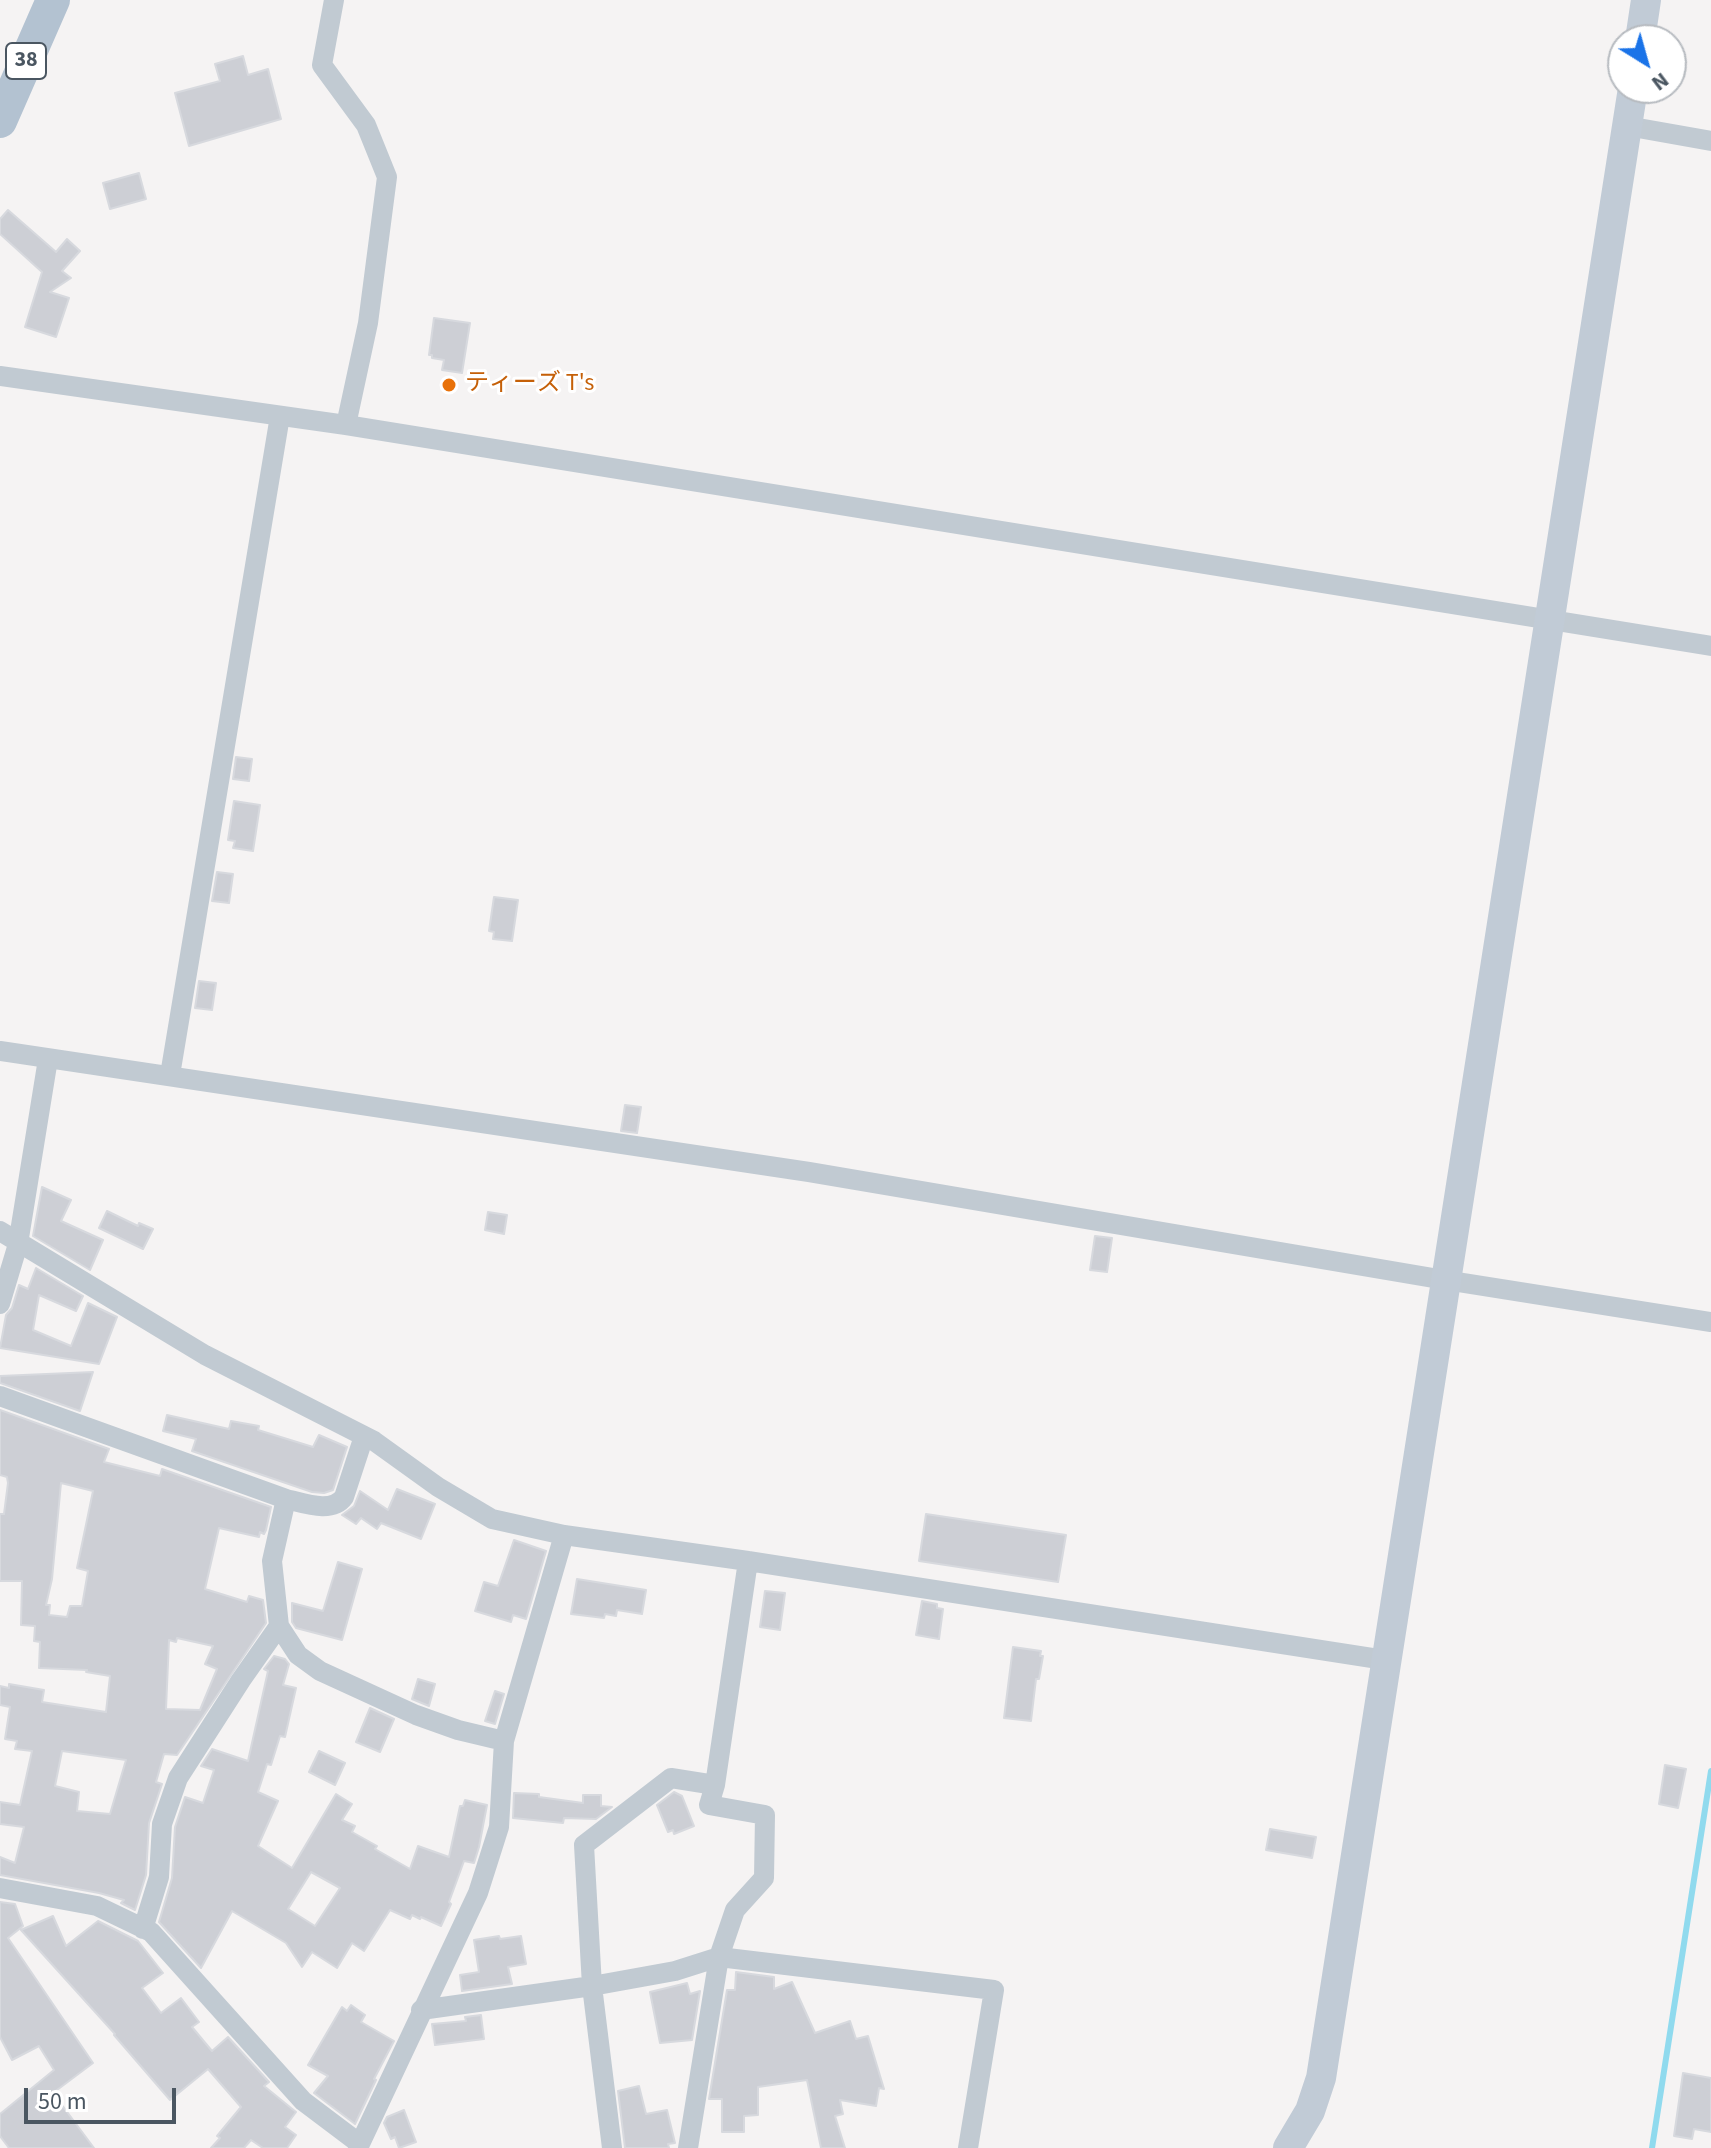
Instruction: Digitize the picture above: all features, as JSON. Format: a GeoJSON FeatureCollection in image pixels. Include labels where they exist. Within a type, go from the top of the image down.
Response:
{"type":"FeatureCollection","features":[{"type":"Feature","properties":{"kind":"main road","name":"38"},"geometry":{"type":"LineString","coordinates":[[0,121],[53,0]]}},
{"type":"Feature","properties":{"kind":"street"},"geometry":{"type":"LineString","coordinates":[[334,0],[322,65],[366,125],[387,177],[368,323],[346,425]]}},
{"type":"Feature","properties":{"kind":"street"},"geometry":{"type":"LineString","coordinates":[[1642,24],[1646,0]]}},
{"type":"Feature","properties":{"kind":"street"},"geometry":{"type":"LineString","coordinates":[[1288,2148],[1310,2111],[1321,2078],[1630,104]]}},
{"type":"Feature","properties":{"kind":"street"},"geometry":{"type":"LineString","coordinates":[[1627,126],[1711,141]]}},
{"type":"Feature","properties":{"kind":"street"},"geometry":{"type":"LineString","coordinates":[[0,376],[346,425],[1711,646]]}},
{"type":"Feature","properties":{"kind":"street"},"geometry":{"type":"LineString","coordinates":[[170,1075],[280,416]]}},
{"type":"Feature","properties":{"kind":"street"},"geometry":{"type":"LineString","coordinates":[[0,1051],[809,1172],[1711,1322]]}},
{"type":"Feature","properties":{"kind":"street"},"geometry":{"type":"LineString","coordinates":[[0,1304],[18,1244],[48,1059]]}},
{"type":"Feature","properties":{"kind":"street"},"geometry":{"type":"LineString","coordinates":[[0,1231],[205,1355],[364,1436],[438,1487],[492,1519],[564,1535],[1385,1660]]}},
{"type":"Feature","properties":{"kind":"street"},"geometry":{"type":"LineString","coordinates":[[0,1396],[286,1499],[330,1507],[340,1504],[344,1497],[364,1436]]}},
{"type":"Feature","properties":{"kind":"street"},"geometry":{"type":"LineString","coordinates":[[286,1499],[272,1561],[279,1626],[298,1655],[320,1671],[416,1715],[458,1730],[504,1741]]}},
{"type":"Feature","properties":{"kind":"street"},"geometry":{"type":"LineString","coordinates":[[0,1888],[97,1906],[151,1932],[303,2101],[359,2146],[478,1893],[499,1827],[504,1741],[564,1535]]}},
{"type":"Feature","properties":{"kind":"street"},"geometry":{"type":"LineString","coordinates":[[688,2148],[719,1957],[735,1910],[764,1878],[765,1815],[709,1805],[715,1785],[748,1561]]}},
{"type":"Feature","properties":{"kind":"street"},"geometry":{"type":"LineString","coordinates":[[143,1929],[159,1877],[162,1824],[178,1778],[279,1626]]}},
{"type":"Feature","properties":{"kind":"street"},"geometry":{"type":"LineString","coordinates":[[612,2148],[592,1986],[584,1845],[671,1778],[715,1785]]}},
{"type":"Feature","properties":{"kind":"street"},"geometry":{"type":"LineString","coordinates":[[421,2010],[592,1986],[675,1971],[719,1957],[994,1990],[968,2148]]}},
{"type":"Feature","properties":{"kind":"building"},"geometry":{"type":"Polygon","coordinates":[[[243,56],[248,75],[268,69],[281,119],[189,146],[175,93],[220,81],[215,64],[243,56]]]}},
{"type":"Feature","properties":{"kind":"building"},"geometry":{"type":"Polygon","coordinates":[[[139,173],[146,199],[110,209],[103,183],[139,173]]]}},
{"type":"Feature","properties":{"kind":"building"},"geometry":{"type":"Polygon","coordinates":[[[8,210],[56,252],[67,239],[80,251],[62,271],[71,278],[50,292],[69,298],[56,337],[25,327],[42,272],[0,234],[0,219],[8,210]]]}},
{"type":"Feature","properties":{"kind":"building"},"geometry":{"type":"Polygon","coordinates":[[[434,318],[470,323],[462,373],[442,370],[444,360],[429,355],[434,318]]]}},
{"type":"Feature","properties":{"kind":"building"},"geometry":{"type":"Polygon","coordinates":[[[236,757],[252,759],[249,781],[233,779],[236,757]]]}},
{"type":"Feature","properties":{"kind":"building"},"geometry":{"type":"Polygon","coordinates":[[[234,801],[260,805],[253,851],[233,848],[235,841],[228,840],[234,801]]]}},
{"type":"Feature","properties":{"kind":"building"},"geometry":{"type":"Polygon","coordinates":[[[217,872],[233,874],[229,903],[212,901],[217,872]]]}},
{"type":"Feature","properties":{"kind":"building"},"geometry":{"type":"Polygon","coordinates":[[[494,897],[518,900],[512,941],[493,939],[494,932],[489,931],[494,897]]]}},
{"type":"Feature","properties":{"kind":"building"},"geometry":{"type":"Polygon","coordinates":[[[199,981],[216,983],[212,1010],[195,1008],[199,981]]]}},
{"type":"Feature","properties":{"kind":"building"},"geometry":{"type":"Polygon","coordinates":[[[625,1105],[641,1107],[637,1133],[621,1131],[625,1105]]]}},
{"type":"Feature","properties":{"kind":"building"},"geometry":{"type":"Polygon","coordinates":[[[42,1187],[71,1200],[61,1221],[103,1240],[90,1270],[33,1236],[42,1187]]]}},
{"type":"Feature","properties":{"kind":"building"},"geometry":{"type":"Polygon","coordinates":[[[107,1211],[138,1226],[139,1223],[153,1229],[143,1249],[99,1228],[107,1211]]]}},
{"type":"Feature","properties":{"kind":"building"},"geometry":{"type":"Polygon","coordinates":[[[488,1212],[507,1215],[504,1234],[485,1230],[488,1212]]]}},
{"type":"Feature","properties":{"kind":"building"},"geometry":{"type":"Polygon","coordinates":[[[1095,1236],[1112,1238],[1107,1272],[1090,1270],[1095,1236]]]}},
{"type":"Feature","properties":{"kind":"building"},"geometry":{"type":"Polygon","coordinates":[[[36,1268],[83,1296],[76,1311],[39,1295],[33,1330],[71,1346],[88,1303],[117,1317],[99,1364],[0,1348],[6,1315],[12,1308],[19,1285],[28,1289],[36,1268]]]}},
{"type":"Feature","properties":{"kind":"building"},"geometry":{"type":"Polygon","coordinates":[[[93,1372],[80,1411],[0,1383],[0,1376],[93,1372]]]}},
{"type":"Feature","properties":{"kind":"building"},"geometry":{"type":"Polygon","coordinates":[[[0,1410],[109,1449],[104,1462],[160,1476],[162,1469],[271,1507],[266,1530],[264,1534],[260,1532],[259,1537],[219,1528],[205,1589],[247,1602],[249,1596],[263,1600],[266,1623],[177,1755],[164,1754],[156,1782],[162,1784],[149,1823],[146,1875],[135,1910],[121,1903],[124,1900],[99,1893],[0,1875],[0,1857],[15,1863],[24,1827],[0,1824],[0,1802],[20,1805],[32,1751],[15,1749],[17,1741],[5,1739],[10,1707],[0,1705],[0,1686],[9,1688],[9,1684],[44,1690],[42,1702],[106,1712],[110,1676],[87,1670],[39,1668],[40,1642],[34,1641],[35,1626],[21,1625],[22,1581],[0,1581],[0,1514],[4,1514],[8,1483],[7,1477],[0,1475],[0,1410]],[[61,1483],[52,1579],[46,1605],[50,1605],[49,1615],[67,1617],[70,1606],[82,1606],[88,1571],[77,1568],[93,1491],[61,1483]],[[177,1638],[176,1642],[169,1640],[166,1709],[200,1710],[217,1669],[205,1664],[213,1646],[177,1638]],[[62,1751],[55,1786],[79,1792],[77,1811],[110,1814],[126,1760],[62,1751]]]}},
{"type":"Feature","properties":{"kind":"building"},"geometry":{"type":"Polygon","coordinates":[[[167,1415],[229,1429],[231,1421],[259,1426],[258,1430],[313,1447],[319,1435],[347,1447],[333,1490],[312,1492],[192,1451],[196,1439],[163,1431],[167,1415]]]}},
{"type":"Feature","properties":{"kind":"building"},"geometry":{"type":"Polygon","coordinates":[[[397,1489],[435,1504],[421,1539],[381,1523],[377,1529],[361,1518],[356,1524],[342,1515],[354,1506],[360,1491],[388,1510],[397,1489]]]}},
{"type":"Feature","properties":{"kind":"building"},"geometry":{"type":"Polygon","coordinates":[[[926,1514],[1066,1535],[1058,1582],[919,1561],[926,1514]]]}},
{"type":"Feature","properties":{"kind":"building"},"geometry":{"type":"Polygon","coordinates":[[[514,1540],[546,1551],[526,1619],[513,1615],[511,1622],[475,1611],[484,1582],[498,1586],[514,1540]]]}},
{"type":"Feature","properties":{"kind":"building"},"geometry":{"type":"Polygon","coordinates":[[[338,1562],[362,1569],[342,1640],[296,1628],[292,1622],[292,1603],[323,1611],[338,1562]]]}},
{"type":"Feature","properties":{"kind":"building"},"geometry":{"type":"Polygon","coordinates":[[[577,1579],[646,1590],[642,1614],[617,1610],[616,1616],[605,1614],[604,1618],[571,1614],[577,1579]]]}},
{"type":"Feature","properties":{"kind":"building"},"geometry":{"type":"Polygon","coordinates":[[[765,1591],[785,1593],[780,1630],[760,1627],[765,1591]]]}},
{"type":"Feature","properties":{"kind":"building"},"geometry":{"type":"Polygon","coordinates":[[[922,1601],[937,1604],[937,1608],[943,1609],[939,1639],[916,1635],[922,1601]]]}},
{"type":"Feature","properties":{"kind":"building"},"geometry":{"type":"Polygon","coordinates":[[[1013,1647],[1041,1651],[1040,1656],[1043,1656],[1039,1679],[1036,1679],[1031,1721],[1004,1718],[1013,1647]]]}},
{"type":"Feature","properties":{"kind":"building"},"geometry":{"type":"Polygon","coordinates":[[[274,1656],[285,1659],[289,1664],[283,1685],[296,1688],[285,1737],[280,1736],[258,1792],[278,1801],[258,1846],[292,1868],[336,1794],[352,1804],[342,1820],[355,1826],[352,1832],[410,1869],[418,1846],[449,1857],[460,1806],[465,1800],[487,1805],[474,1863],[464,1861],[441,1926],[421,1917],[412,1915],[410,1919],[390,1910],[364,1951],[352,1943],[337,1968],[312,1952],[302,1967],[286,1943],[232,1911],[201,1968],[159,1922],[172,1878],[175,1827],[185,1797],[203,1803],[214,1770],[201,1766],[212,1749],[248,1761],[268,1671],[264,1669],[274,1656]],[[311,1872],[288,1909],[315,1926],[340,1888],[311,1872]]]}},
{"type":"Feature","properties":{"kind":"building"},"geometry":{"type":"Polygon","coordinates":[[[418,1679],[435,1684],[429,1706],[412,1699],[418,1679]]]}},
{"type":"Feature","properties":{"kind":"building"},"geometry":{"type":"Polygon","coordinates":[[[495,1691],[504,1694],[495,1724],[485,1721],[495,1691]]]}},
{"type":"Feature","properties":{"kind":"building"},"geometry":{"type":"Polygon","coordinates":[[[370,1708],[394,1719],[380,1752],[356,1742],[370,1708]]]}},
{"type":"Feature","properties":{"kind":"building"},"geometry":{"type":"Polygon","coordinates":[[[319,1751],[345,1763],[335,1785],[309,1772],[319,1751]]]}},
{"type":"Feature","properties":{"kind":"building"},"geometry":{"type":"Polygon","coordinates":[[[1665,1765],[1686,1769],[1678,1808],[1659,1804],[1665,1765]]]}},
{"type":"Feature","properties":{"kind":"building"},"geometry":{"type":"Polygon","coordinates":[[[674,1792],[682,1796],[694,1826],[674,1834],[673,1830],[668,1832],[657,1805],[674,1792]]]}},
{"type":"Feature","properties":{"kind":"building"},"geometry":{"type":"Polygon","coordinates":[[[514,1793],[539,1794],[539,1797],[583,1803],[583,1795],[601,1795],[601,1806],[612,1807],[596,1819],[564,1818],[563,1823],[513,1818],[514,1793]]]}},
{"type":"Feature","properties":{"kind":"building"},"geometry":{"type":"Polygon","coordinates":[[[1270,1829],[1316,1837],[1312,1858],[1266,1850],[1270,1829]]]}},
{"type":"Feature","properties":{"kind":"building"},"geometry":{"type":"Polygon","coordinates":[[[0,1902],[15,1904],[23,1926],[8,1938],[93,2063],[53,2093],[94,2148],[9,2148],[0,2136],[0,2114],[54,2070],[39,2046],[12,2060],[0,2037],[0,1902]]]}},
{"type":"Feature","properties":{"kind":"building"},"geometry":{"type":"Polygon","coordinates":[[[53,1916],[66,1946],[98,1921],[138,1941],[163,1973],[142,1988],[161,2013],[181,1998],[199,2022],[192,2027],[212,2051],[228,2037],[269,2082],[264,2086],[296,2112],[285,2127],[296,2135],[287,2148],[263,2148],[251,2140],[244,2148],[211,2148],[241,2107],[208,2069],[170,2100],[21,1930],[53,1916]]]}},
{"type":"Feature","properties":{"kind":"building"},"geometry":{"type":"Polygon","coordinates":[[[499,1936],[500,1939],[521,1936],[526,1964],[508,1967],[512,1984],[462,1991],[460,1975],[479,1972],[474,1940],[499,1936]]]}},
{"type":"Feature","properties":{"kind":"building"},"geometry":{"type":"Polygon","coordinates":[[[736,1972],[774,1977],[774,1989],[792,1982],[815,2033],[850,2021],[856,2039],[868,2036],[884,2089],[879,2088],[876,2106],[840,2100],[843,2114],[835,2116],[845,2148],[821,2148],[807,2080],[758,2087],[758,2115],[744,2116],[744,2132],[722,2132],[722,2099],[709,2099],[727,1990],[735,1990],[736,1972]]]}},
{"type":"Feature","properties":{"kind":"building"},"geometry":{"type":"Polygon","coordinates":[[[687,1983],[690,1994],[700,1991],[692,2040],[660,2043],[650,1992],[687,1983]]]}},
{"type":"Feature","properties":{"kind":"building"},"geometry":{"type":"Polygon","coordinates":[[[351,2005],[365,2015],[361,2022],[394,2041],[355,2124],[314,2093],[328,2076],[308,2065],[342,2007],[347,2011],[351,2005]]]}},
{"type":"Feature","properties":{"kind":"building"},"geometry":{"type":"Polygon","coordinates":[[[481,2015],[484,2039],[435,2045],[432,2024],[466,2021],[465,2017],[481,2015]]]}},
{"type":"Feature","properties":{"kind":"building"},"geometry":{"type":"Polygon","coordinates":[[[1683,2073],[1711,2078],[1711,2132],[1694,2129],[1692,2139],[1674,2136],[1683,2073]]]}},
{"type":"Feature","properties":{"kind":"building"},"geometry":{"type":"Polygon","coordinates":[[[639,2086],[646,2114],[667,2110],[675,2143],[668,2144],[669,2148],[625,2148],[618,2091],[639,2086]]]}},
{"type":"Feature","properties":{"kind":"building"},"geometry":{"type":"Polygon","coordinates":[[[404,2110],[416,2142],[399,2148],[384,2123],[387,2117],[404,2110]]]}},
{"type":"Feature","properties":{"kind":"waterway"},"geometry":{"type":"LineString","coordinates":[[1652,2148],[1711,1771]]}},
{"type":"Feature","properties":{"kind":"place","name":"ティーズ T's"},"geometry":{"type":"Point","coordinates":[449,385]}}]}
